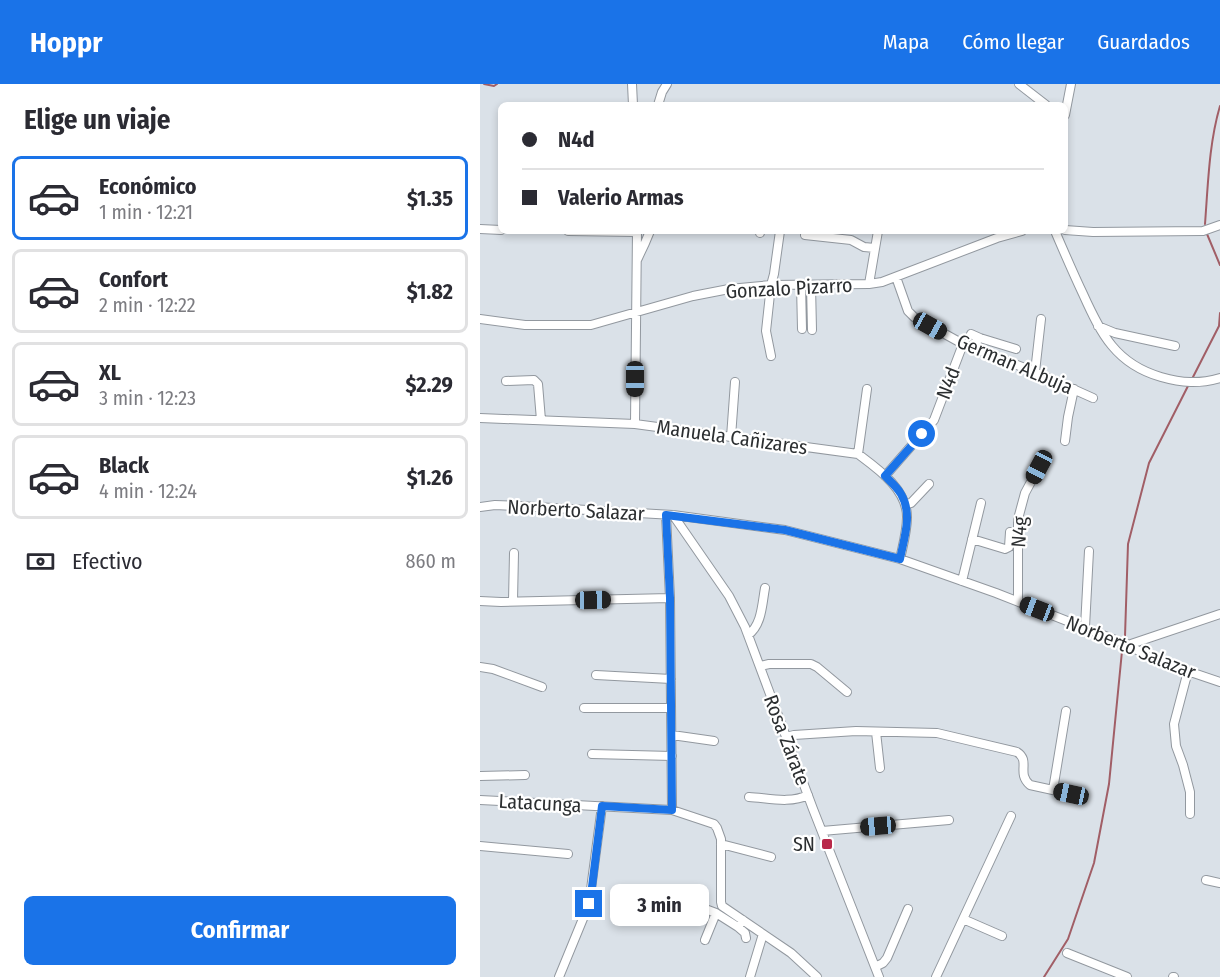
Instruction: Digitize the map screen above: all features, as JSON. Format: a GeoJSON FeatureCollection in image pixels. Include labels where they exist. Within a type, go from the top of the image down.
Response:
{"type":"FeatureCollection","features":[{"type":"Feature","properties":{"kind":"street"},"geometry":{"type":"LineString","coordinates":[[632,84],[633,102]]}},
{"type":"Feature","properties":{"kind":"street"},"geometry":{"type":"LineString","coordinates":[[659,102],[668,84]]}},
{"type":"Feature","properties":{"kind":"street"},"geometry":{"type":"LineString","coordinates":[[1019,84],[1042,102]]}},
{"type":"Feature","properties":{"kind":"street"},"geometry":{"type":"LineString","coordinates":[[1068,102],[1071,84]]}},
{"type":"Feature","properties":{"kind":"street"},"geometry":{"type":"LineString","coordinates":[[1068,230],[1203,231],[1220,225]]}},
{"type":"Feature","properties":{"kind":"street"},"geometry":{"type":"LineString","coordinates":[[480,229],[498,230]]}},
{"type":"Feature","properties":{"kind":"street"},"geometry":{"type":"LineString","coordinates":[[635,424],[637,234]]}},
{"type":"Feature","properties":{"kind":"street"},"geometry":{"type":"LineString","coordinates":[[636,260],[649,234]]}},
{"type":"Feature","properties":{"kind":"street"},"geometry":{"type":"LineString","coordinates":[[771,356],[766,331],[780,234]]}},
{"type":"Feature","properties":{"kind":"street"},"geometry":{"type":"LineString","coordinates":[[869,284],[877,234]]}},
{"type":"Feature","properties":{"kind":"street","name":"Gonzalo Pizarro"},"geometry":{"type":"LineString","coordinates":[[480,319],[525,324],[591,325],[693,296],[729,289],[771,285],[882,282],[1011,234]]}},
{"type":"Feature","properties":{"kind":"street"},"geometry":{"type":"LineString","coordinates":[[1056,234],[1097,325],[1123,358],[1146,371],[1170,379],[1190,382],[1220,378]]}},
{"type":"Feature","properties":{"kind":"street"},"geometry":{"type":"LineString","coordinates":[[804,235],[851,240],[864,247],[875,248]]}},
{"type":"Feature","properties":{"kind":"street","name":"German ALbuja"},"geometry":{"type":"LineString","coordinates":[[896,277],[908,311],[914,317],[967,346],[1035,372],[1093,398]]}},
{"type":"Feature","properties":{"kind":"street"},"geometry":{"type":"LineString","coordinates":[[801,285],[802,329]]}},
{"type":"Feature","properties":{"kind":"street"},"geometry":{"type":"LineString","coordinates":[[811,285],[812,330]]}},
{"type":"Feature","properties":{"kind":"street"},"geometry":{"type":"LineString","coordinates":[[1035,372],[1041,319]]}},
{"type":"Feature","properties":{"kind":"street"},"geometry":{"type":"LineString","coordinates":[[1097,325],[1115,333],[1175,346]]}},
{"type":"Feature","properties":{"kind":"street"},"geometry":{"type":"LineString","coordinates":[[971,334],[1016,349]]}},
{"type":"Feature","properties":{"kind":"street"},"geometry":{"type":"LineString","coordinates":[[967,346],[980,338]]}},
{"type":"Feature","properties":{"kind":"street","name":"N4d"},"geometry":{"type":"LineString","coordinates":[[885,476],[934,420],[967,346]]}},
{"type":"Feature","properties":{"kind":"street"},"geometry":{"type":"LineString","coordinates":[[506,381],[536,381],[541,420]]}},
{"type":"Feature","properties":{"kind":"street"},"geometry":{"type":"LineString","coordinates":[[732,437],[735,382]]}},
{"type":"Feature","properties":{"kind":"street"},"geometry":{"type":"LineString","coordinates":[[867,389],[858,454],[885,476],[900,493],[906,504],[908,516],[900,559]]}},
{"type":"Feature","properties":{"kind":"street"},"geometry":{"type":"LineString","coordinates":[[1065,441],[1074,389]]}},
{"type":"Feature","properties":{"kind":"street","name":"Manuela Cañizares"},"geometry":{"type":"LineString","coordinates":[[480,418],[635,424],[858,454]]}},
{"type":"Feature","properties":{"kind":"street","name":"N4g"},"geometry":{"type":"LineString","coordinates":[[1018,601],[1018,519],[1025,493],[1039,467]]}},
{"type":"Feature","properties":{"kind":"street"},"geometry":{"type":"LineString","coordinates":[[906,504],[929,484]]}},
{"type":"Feature","properties":{"kind":"street"},"geometry":{"type":"LineString","coordinates":[[962,581],[981,503]]}},
{"type":"Feature","properties":{"kind":"street","name":"Norberto Salazar"},"geometry":{"type":"LineString","coordinates":[[480,507],[519,506],[669,515],[785,530],[900,559],[1018,601],[1128,645],[1155,660],[1220,682]]}},
{"type":"Feature","properties":{"kind":"street"},"geometry":{"type":"LineString","coordinates":[[669,515],[672,810]]}},
{"type":"Feature","properties":{"kind":"street","name":"Rosa Zárate"},"geometry":{"type":"LineString","coordinates":[[669,515],[729,596],[748,635],[879,977]]}},
{"type":"Feature","properties":{"kind":"street"},"geometry":{"type":"LineString","coordinates":[[972,539],[1005,549],[1009,547],[1010,532]]}},
{"type":"Feature","properties":{"kind":"street"},"geometry":{"type":"LineString","coordinates":[[1085,627],[1089,552]]}},
{"type":"Feature","properties":{"kind":"street"},"geometry":{"type":"LineString","coordinates":[[513,602],[514,553]]}},
{"type":"Feature","properties":{"kind":"street"},"geometry":{"type":"LineString","coordinates":[[748,635],[758,624],[765,588]]}},
{"type":"Feature","properties":{"kind":"street"},"geometry":{"type":"LineString","coordinates":[[480,601],[670,598]]}},
{"type":"Feature","properties":{"kind":"street"},"geometry":{"type":"LineString","coordinates":[[1128,645],[1220,614]]}},
{"type":"Feature","properties":{"kind":"street"},"geometry":{"type":"LineString","coordinates":[[760,666],[811,664],[846,692]]}},
{"type":"Feature","properties":{"kind":"street"},"geometry":{"type":"LineString","coordinates":[[480,667],[493,669],[542,687]]}},
{"type":"Feature","properties":{"kind":"street"},"geometry":{"type":"LineString","coordinates":[[1188,671],[1174,724],[1176,746],[1190,792],[1190,814]]}},
{"type":"Feature","properties":{"kind":"street"},"geometry":{"type":"LineString","coordinates":[[596,675],[671,679]]}},
{"type":"Feature","properties":{"kind":"street"},"geometry":{"type":"LineString","coordinates":[[584,708],[671,708]]}},
{"type":"Feature","properties":{"kind":"street"},"geometry":{"type":"LineString","coordinates":[[1053,790],[1066,711]]}},
{"type":"Feature","properties":{"kind":"street"},"geometry":{"type":"LineString","coordinates":[[786,738],[794,735],[856,731],[937,733],[1017,752],[1024,760],[1022,773],[1030,785],[1071,794]]}},
{"type":"Feature","properties":{"kind":"street"},"geometry":{"type":"LineString","coordinates":[[876,732],[880,768]]}},
{"type":"Feature","properties":{"kind":"street"},"geometry":{"type":"LineString","coordinates":[[672,735],[714,741]]}},
{"type":"Feature","properties":{"kind":"street"},"geometry":{"type":"LineString","coordinates":[[592,754],[672,756]]}},
{"type":"Feature","properties":{"kind":"street"},"geometry":{"type":"LineString","coordinates":[[480,776],[525,775]]}},
{"type":"Feature","properties":{"kind":"street"},"geometry":{"type":"LineString","coordinates":[[480,793],[480,800]]}},
{"type":"Feature","properties":{"kind":"street"},"geometry":{"type":"LineString","coordinates":[[749,797],[790,800],[808,795]]}},
{"type":"Feature","properties":{"kind":"street","name":"Latacunga"},"geometry":{"type":"LineString","coordinates":[[480,800],[672,810],[714,824],[719,832],[721,844]]}},
{"type":"Feature","properties":{"kind":"street"},"geometry":{"type":"LineString","coordinates":[[559,977],[589,904],[602,806]]}},
{"type":"Feature","properties":{"kind":"street"},"geometry":{"type":"LineString","coordinates":[[936,977],[1011,816]]}},
{"type":"Feature","properties":{"kind":"street"},"geometry":{"type":"LineString","coordinates":[[822,831],[949,820]]}},
{"type":"Feature","properties":{"kind":"street"},"geometry":{"type":"LineString","coordinates":[[746,939],[740,923],[721,902],[721,844],[771,857]]}},
{"type":"Feature","properties":{"kind":"street"},"geometry":{"type":"LineString","coordinates":[[480,846],[568,854]]}},
{"type":"Feature","properties":{"kind":"street"},"geometry":{"type":"LineString","coordinates":[[1206,880],[1220,883]]}},
{"type":"Feature","properties":{"kind":"street"},"geometry":{"type":"LineString","coordinates":[[700,907],[763,934],[790,953],[817,977]]}},
{"type":"Feature","properties":{"kind":"street"},"geometry":{"type":"LineString","coordinates":[[875,968],[884,963],[887,958],[908,909]]}},
{"type":"Feature","properties":{"kind":"street"},"geometry":{"type":"LineString","coordinates":[[705,940],[717,913]]}},
{"type":"Feature","properties":{"kind":"street"},"geometry":{"type":"LineString","coordinates":[[963,919],[1002,936]]}},
{"type":"Feature","properties":{"kind":"street"},"geometry":{"type":"LineString","coordinates":[[750,977],[763,934]]}},
{"type":"Feature","properties":{"kind":"street"},"geometry":{"type":"LineString","coordinates":[[1067,953],[1127,977]]}},
{"type":"Feature","properties":{"kind":"street"},"geometry":{"type":"LineString","coordinates":[[1102,977],[1106,968]]}},
{"type":"Feature","properties":{"kind":"waterway"},"geometry":{"type":"LineString","coordinates":[[484,84],[494,86],[497,84]]}},
{"type":"Feature","properties":{"kind":"waterway"},"geometry":{"type":"LineString","coordinates":[[1205,224],[1211,149],[1220,106]]}},
{"type":"Feature","properties":{"kind":"waterway"},"geometry":{"type":"LineString","coordinates":[[1207,234],[1220,265]]}},
{"type":"Feature","properties":{"kind":"waterway"},"geometry":{"type":"LineString","coordinates":[[1192,379],[1219,326],[1220,313]]}},
{"type":"Feature","properties":{"kind":"waterway"},"geometry":{"type":"LineString","coordinates":[[1125,636],[1128,544],[1149,463],[1189,384]]}},
{"type":"Feature","properties":{"kind":"waterway"},"geometry":{"type":"LineString","coordinates":[[1044,977],[1068,939],[1094,863],[1109,784],[1122,651]]}},
{"type":"Feature","properties":{"kind":"place","name":"SN"},"geometry":{"type":"Point","coordinates":[827,844]}},
{"type":"Feature","properties":{"kind":"route"},"geometry":{"type":"LineString","coordinates":[[589,904],[602,806],[672,810],[670,598],[666,515],[785,530],[900,559],[908,516],[906,504],[900,493],[885,476],[922,434]]}}]}
